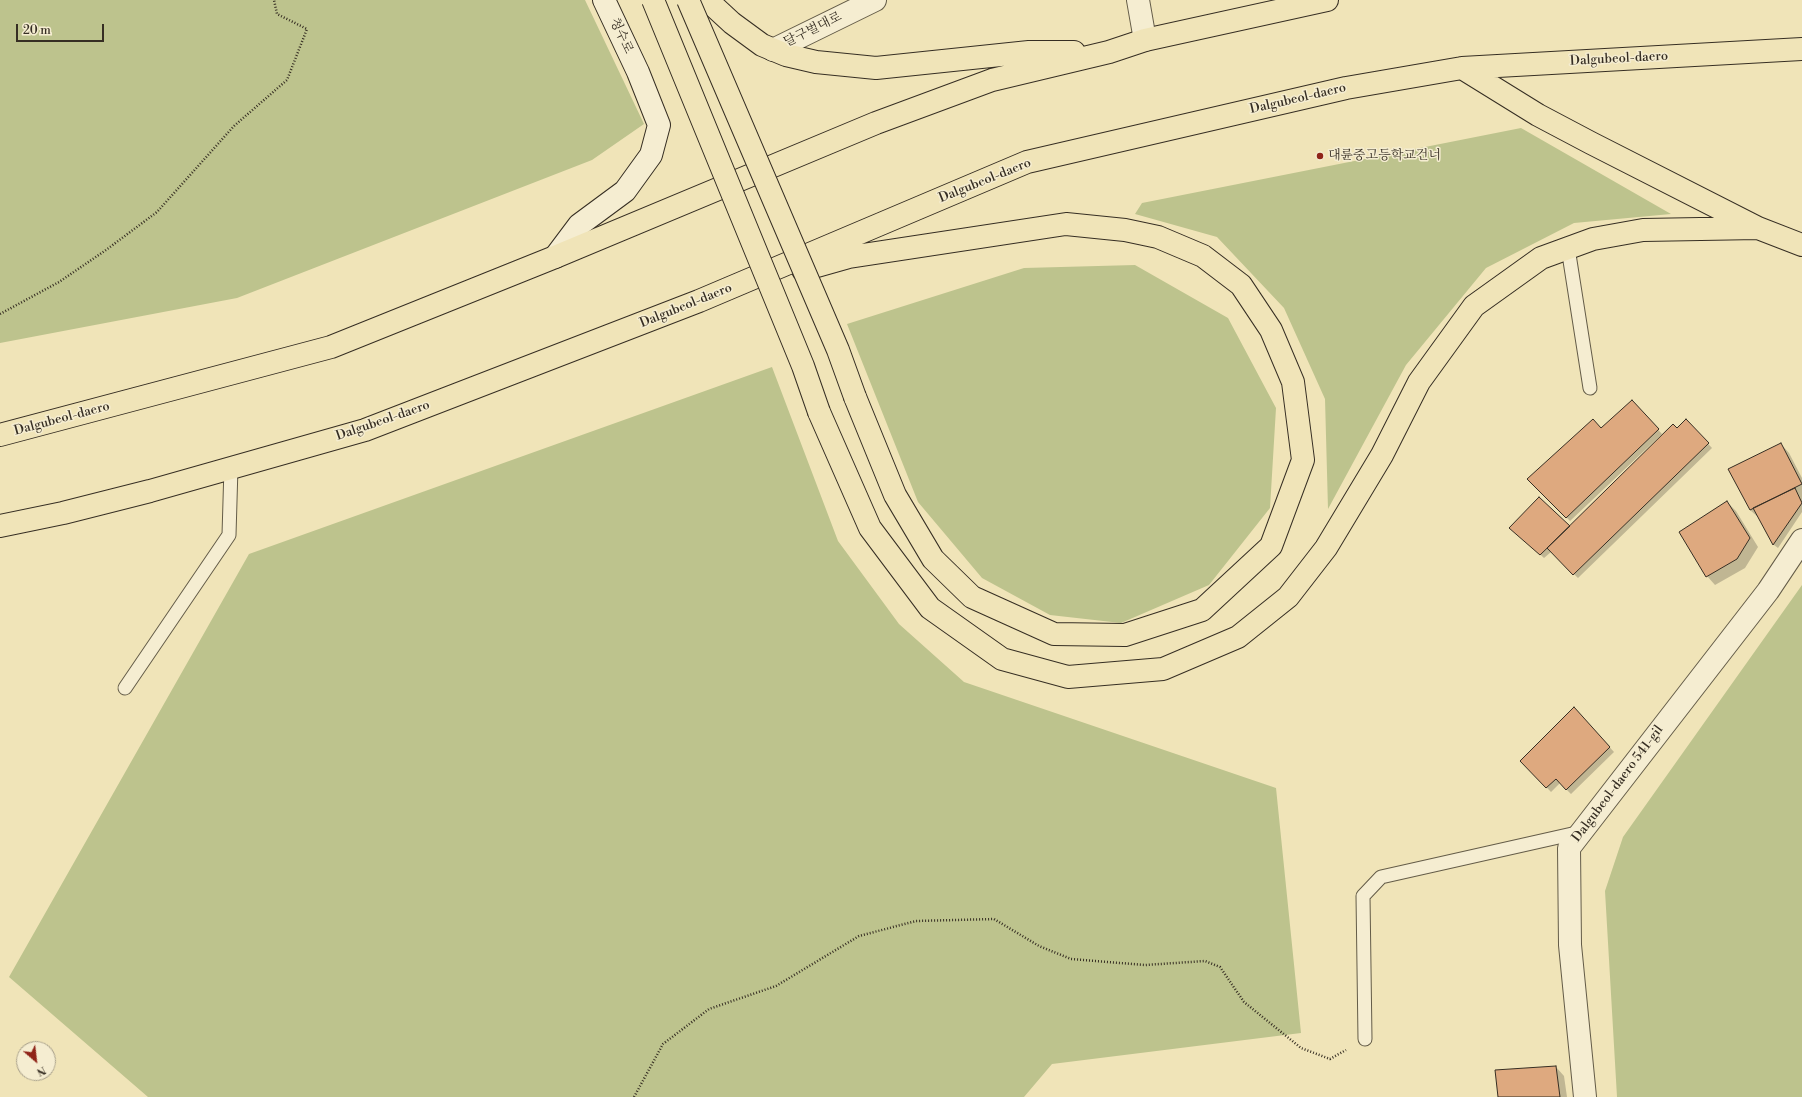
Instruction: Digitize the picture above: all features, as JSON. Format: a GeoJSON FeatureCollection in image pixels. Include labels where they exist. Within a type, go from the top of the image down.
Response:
{"type":"FeatureCollection","features":[{"type":"Feature","properties":{"kind":"main road"},"geometry":{"type":"LineString","coordinates":[[653,0],[803,366],[819,412],[870,528],[930,608],[1002,659],[1068,677],[1163,669],[1238,637],[1288,597],[1326,548],[1382,455],[1419,382],[1474,306],[1541,258],[1593,239],[1643,230],[1758,228]]}},
{"type":"Feature","properties":{"kind":"main road"},"geometry":{"type":"LineString","coordinates":[[688,0],[838,350],[855,397],[895,495],[933,559],[972,597],[1054,634],[1125,636],[1202,610],[1272,546],[1303,460],[1293,382],[1272,330],[1240,285],[1203,256],[1158,237],[1125,230],[1066,224],[848,257],[699,302]]}},
{"type":"Feature","properties":{"kind":"main road","name":"Dalgubeol-daero"},"geometry":{"type":"LineString","coordinates":[[0,435],[331,347],[555,257],[876,123],[992,80],[1109,52],[1145,40],[1327,0]]}},
{"type":"Feature","properties":{"kind":"main road"},"geometry":{"type":"LineString","coordinates":[[715,3],[732,23],[762,45],[786,55],[816,62],[876,68],[1029,52],[1109,52]]}},
{"type":"Feature","properties":{"kind":"main road","name":"Dalgubeol-daero"},"geometry":{"type":"LineString","coordinates":[[0,526],[62,513],[150,491],[231,466],[364,430],[699,302],[1027,162],[1346,88],[1462,68],[1802,49]]}},
{"type":"Feature","properties":{"kind":"main road"},"geometry":{"type":"LineString","coordinates":[[1462,68],[1538,115],[1758,228],[1802,245]]}},
{"type":"Feature","properties":{"kind":"street","name":"청수로"},"geometry":{"type":"LineString","coordinates":[[555,257],[579,225],[625,191],[651,155],[659,125],[638,72],[604,0]]}},
{"type":"Feature","properties":{"kind":"street","name":"달구벌대로"},"geometry":{"type":"LineString","coordinates":[[773,50],[875,0]]}},
{"type":"Feature","properties":{"kind":"street"},"geometry":{"type":"LineString","coordinates":[[1138,0],[1145,40]]}},
{"type":"Feature","properties":{"kind":"street","name":"Dalgubeol-daero 541-gil"},"geometry":{"type":"LineString","coordinates":[[1585,1097],[1570,945],[1569,848],[1768,591],[1802,540]]}},
{"type":"Feature","properties":{"kind":"lane"},"geometry":{"type":"LineString","coordinates":[[1568,248],[1590,388]]}},
{"type":"Feature","properties":{"kind":"lane"},"geometry":{"type":"LineString","coordinates":[[125,688],[229,535],[231,466]]}},
{"type":"Feature","properties":{"kind":"lane"},"geometry":{"type":"LineString","coordinates":[[1365,1039],[1363,896],[1381,877],[1581,832]]}},
{"type":"Feature","properties":{"kind":"path"},"geometry":{"type":"LineString","coordinates":[[0,314],[59,282],[106,250],[157,212],[234,126],[287,80],[307,29],[277,14],[274,0]]}},
{"type":"Feature","properties":{"kind":"path"},"geometry":{"type":"LineString","coordinates":[[634,1097],[663,1044],[708,1009],[776,986],[859,936],[916,921],[994,919],[1039,946],[1071,959],[1145,965],[1205,961],[1220,967],[1244,1002],[1301,1048],[1330,1059],[1365,1039]]}},
{"type":"Feature","properties":{"kind":"green space"},"geometry":{"type":"Polygon","coordinates":[[[0,0],[585,0],[644,124],[592,160],[237,298],[0,343],[0,0]]]}},
{"type":"Feature","properties":{"kind":"green space"},"geometry":{"type":"Polygon","coordinates":[[[1521,128],[1671,214],[1574,223],[1486,268],[1406,365],[1328,509],[1325,399],[1284,308],[1217,237],[1135,214],[1142,203],[1521,128]]]}},
{"type":"Feature","properties":{"kind":"green space"},"geometry":{"type":"Polygon","coordinates":[[[1135,265],[1228,318],[1276,408],[1270,508],[1209,585],[1121,623],[1050,615],[982,578],[918,502],[847,324],[1024,268],[1135,265]]]}},
{"type":"Feature","properties":{"kind":"green space"},"geometry":{"type":"Polygon","coordinates":[[[772,367],[838,541],[899,624],[964,682],[1276,788],[1301,1033],[1052,1064],[1024,1097],[148,1097],[9,977],[249,554],[772,367]]]}},
{"type":"Feature","properties":{"kind":"green space"},"geometry":{"type":"Polygon","coordinates":[[[1802,585],[1802,1097],[1617,1097],[1605,891],[1623,837],[1802,585]]]}},
{"type":"Feature","properties":{"kind":"building"},"geometry":{"type":"Polygon","coordinates":[[[1632,400],[1659,429],[1566,518],[1527,479],[1593,419],[1601,428],[1632,400]]]}},
{"type":"Feature","properties":{"kind":"building"},"geometry":{"type":"Polygon","coordinates":[[[1686,419],[1709,443],[1573,575],[1547,548],[1673,424],[1677,428],[1686,419]]]}},
{"type":"Feature","properties":{"kind":"building"},"geometry":{"type":"Polygon","coordinates":[[[1781,443],[1802,484],[1750,510],[1728,469],[1781,443]]]}},
{"type":"Feature","properties":{"kind":"building"},"geometry":{"type":"Polygon","coordinates":[[[1795,488],[1802,503],[1773,545],[1753,508],[1795,488]]]}},
{"type":"Feature","properties":{"kind":"building"},"geometry":{"type":"Polygon","coordinates":[[[1539,497],[1570,526],[1540,555],[1509,528],[1539,497]]]}},
{"type":"Feature","properties":{"kind":"building"},"geometry":{"type":"Polygon","coordinates":[[[1727,501],[1750,538],[1737,559],[1706,577],[1679,532],[1727,501]]]}},
{"type":"Feature","properties":{"kind":"building"},"geometry":{"type":"Polygon","coordinates":[[[1574,707],[1610,747],[1566,790],[1556,779],[1546,788],[1520,761],[1574,707]]]}},
{"type":"Feature","properties":{"kind":"building"},"geometry":{"type":"Polygon","coordinates":[[[1556,1066],[1560,1097],[1498,1097],[1495,1070],[1556,1066]]]}},
{"type":"Feature","properties":{"kind":"place","name":"대륜중고등학교건너"},"geometry":{"type":"Point","coordinates":[1320,156]}}]}
